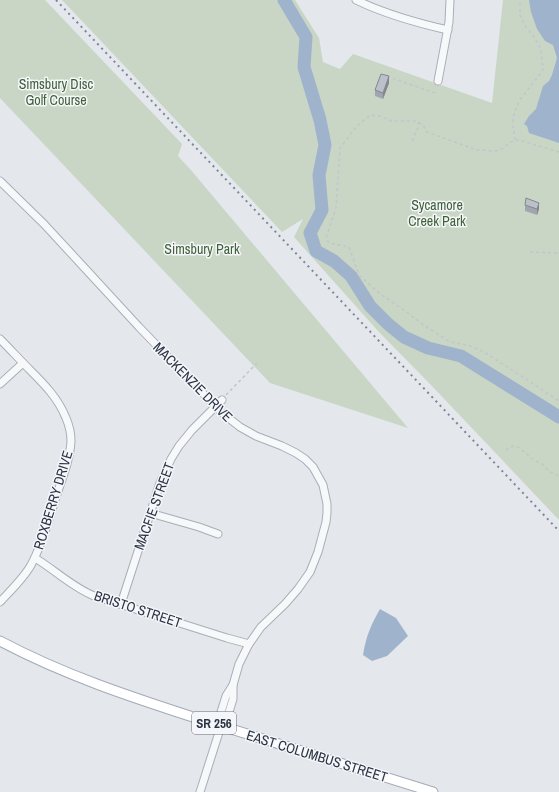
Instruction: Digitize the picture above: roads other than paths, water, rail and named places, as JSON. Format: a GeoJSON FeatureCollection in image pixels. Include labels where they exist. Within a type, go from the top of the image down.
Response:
{"type":"FeatureCollection","features":[{"type":"Feature","properties":{"kind":"main road","name":"EAST COLUMBUS STREET"},"geometry":{"type":"LineString","coordinates":[[0,641],[33,658],[92,683],[221,726],[433,792]]}},
{"type":"Feature","properties":{"kind":"street"},"geometry":{"type":"LineString","coordinates":[[356,0],[375,9],[448,30]]}},
{"type":"Feature","properties":{"kind":"street"},"geometry":{"type":"LineString","coordinates":[[438,81],[448,30],[450,0]]}},
{"type":"Feature","properties":{"kind":"street","name":"MACKENZIE DRIVE"},"geometry":{"type":"LineString","coordinates":[[0,181],[44,224],[139,327],[215,406],[240,427],[256,436],[282,446],[305,459],[313,467],[321,480],[326,494],[328,513],[318,552],[307,576],[298,589],[292,597],[261,627],[249,644],[233,685],[226,696],[221,709],[221,726],[200,792]]}},
{"type":"Feature","properties":{"kind":"street","name":"ROXBERRY DRIVE"},"geometry":{"type":"LineString","coordinates":[[0,339],[57,400],[67,419],[71,440],[61,481],[35,558],[28,570],[0,602]]}},
{"type":"Feature","properties":{"kind":"street"},"geometry":{"type":"LineString","coordinates":[[0,384],[22,362]]}},
{"type":"Feature","properties":{"kind":"street","name":"MACFIE STREET"},"geometry":{"type":"LineString","coordinates":[[121,604],[150,513],[171,459],[192,430],[222,400]]}},
{"type":"Feature","properties":{"kind":"street"},"geometry":{"type":"LineString","coordinates":[[150,513],[218,534]]}},
{"type":"Feature","properties":{"kind":"street","name":"BRISTO STREET"},"geometry":{"type":"LineString","coordinates":[[35,558],[85,592],[249,644]]}},
{"type":"Feature","properties":{"kind":"water"},"geometry":{"type":"Polygon","coordinates":[[[529,0],[559,0],[559,143],[529,133],[527,126],[524,124],[536,109],[543,86],[549,81],[552,75],[557,58],[553,45],[545,41],[537,29],[531,12],[529,0]]]}},
{"type":"Feature","properties":{"kind":"water"},"geometry":{"type":"Polygon","coordinates":[[[380,609],[396,618],[408,636],[387,656],[372,661],[363,655],[369,631],[380,609]]]}},
{"type":"Feature","properties":{"kind":"waterway"},"geometry":{"type":"LineString","coordinates":[[284,0],[306,37],[304,67],[320,120],[325,145],[319,175],[322,210],[310,233],[316,251],[334,261],[351,276],[370,306],[404,337],[428,348],[461,356],[559,417]]}},
{"type":"Feature","properties":{"kind":"railway"},"geometry":{"type":"LineString","coordinates":[[56,0],[559,531]]}},
{"type":"Feature","properties":{"kind":"park label","name":"Simsbury Disc Golf Course"},"geometry":{"type":"Point","coordinates":[56,92]}},
{"type":"Feature","properties":{"kind":"park label","name":"Sycamore Creek Park"},"geometry":{"type":"Point","coordinates":[437,214]}},
{"type":"Feature","properties":{"kind":"park label","name":"Simsbury Park"},"geometry":{"type":"Point","coordinates":[202,249]}}]}
